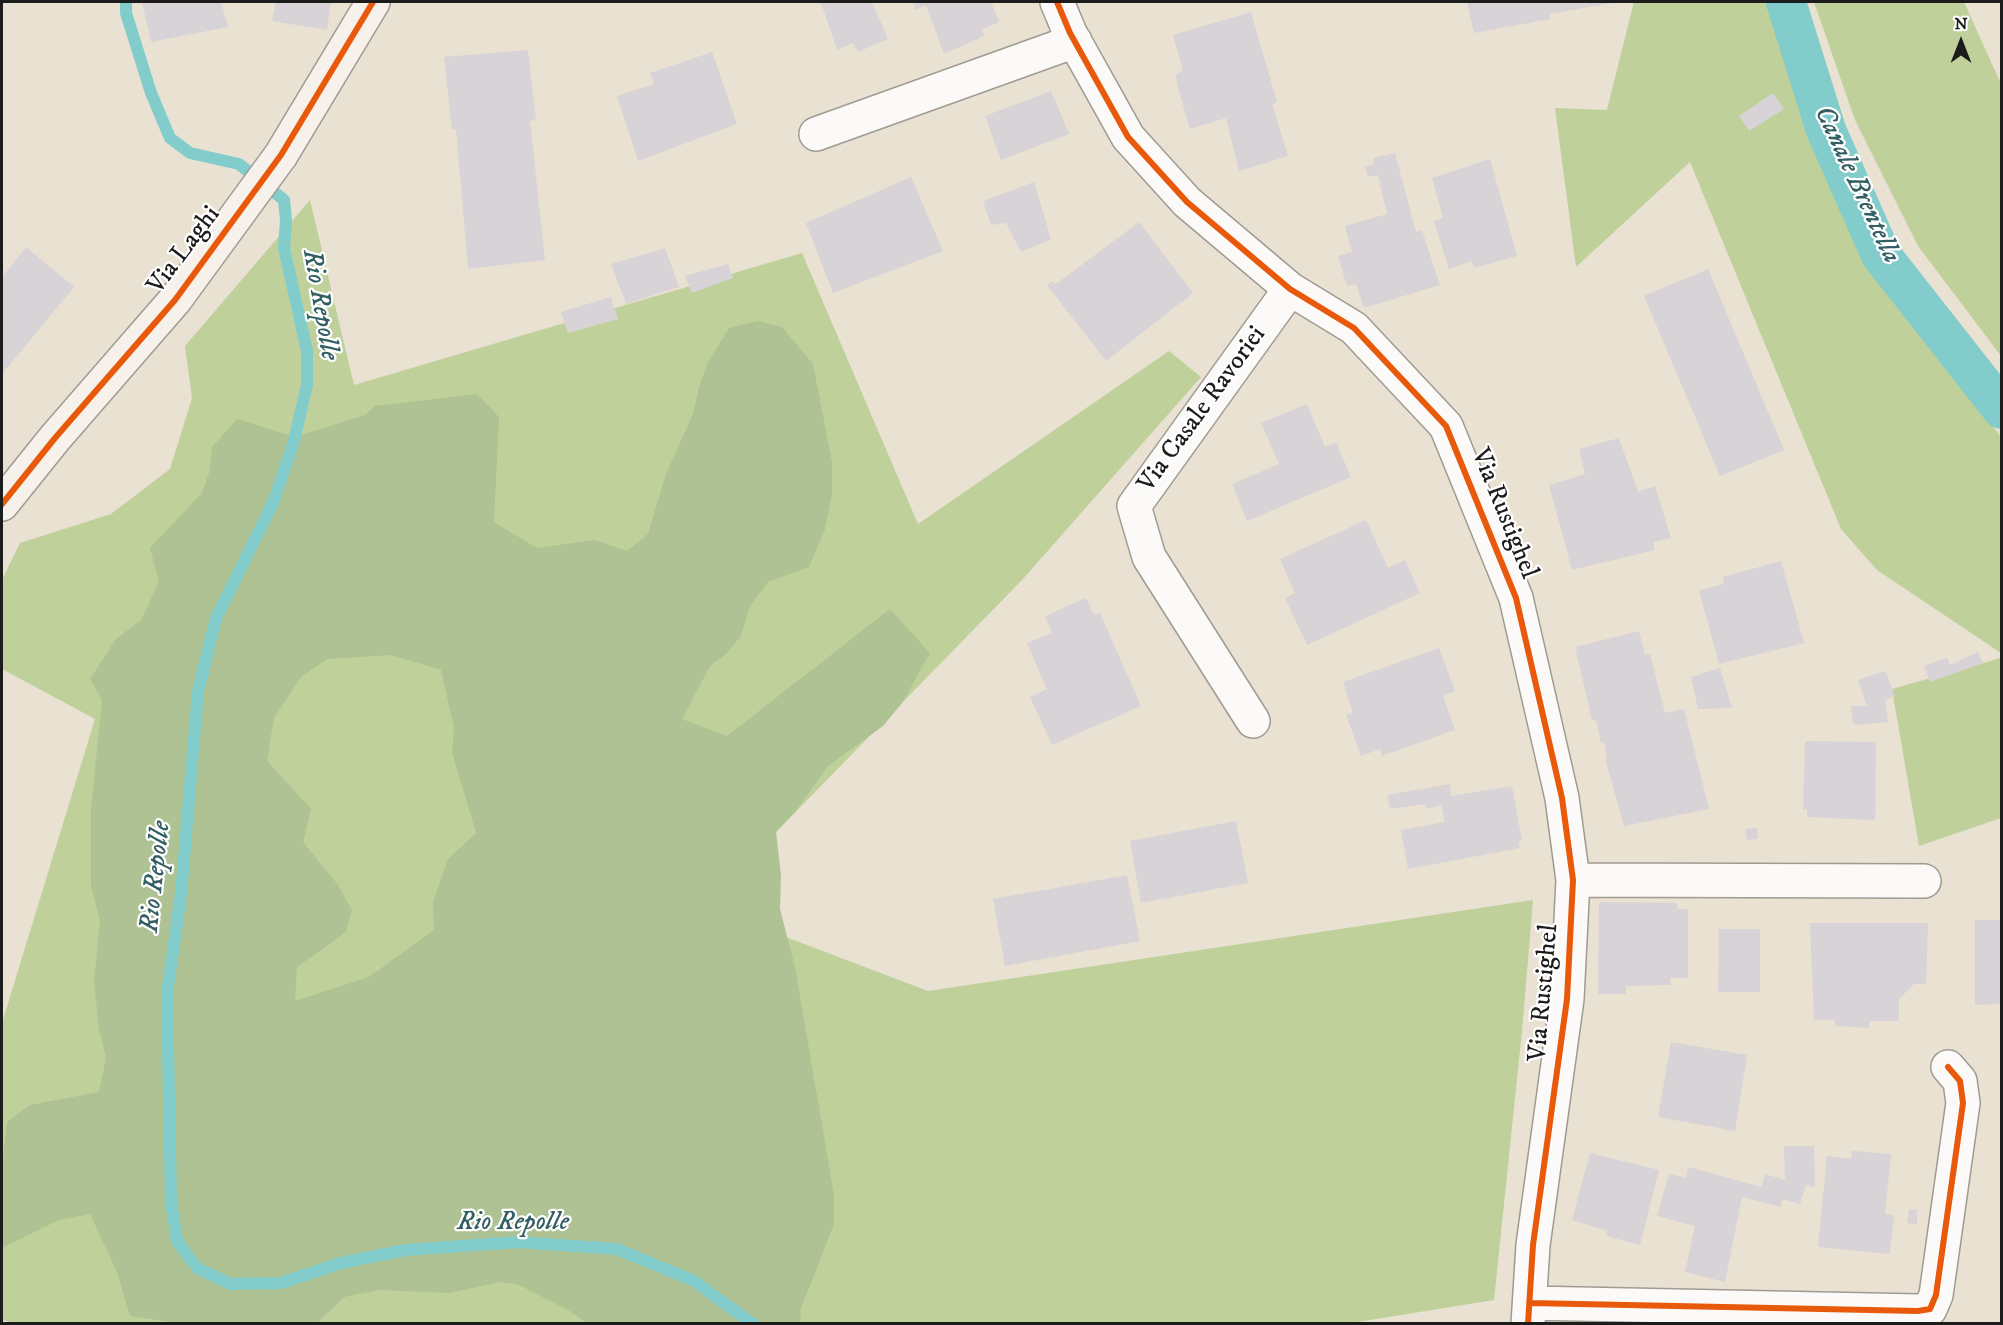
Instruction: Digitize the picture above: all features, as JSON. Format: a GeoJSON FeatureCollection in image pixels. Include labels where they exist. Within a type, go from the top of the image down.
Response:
{"type":"FeatureCollection","features":[{"type":"Feature","properties":{"kind":"street","name":"Via Laghi"},"geometry":{"type":"LineString","coordinates":[[2,504],[55,438],[175,300],[281,155],[373,2]]}},
{"type":"Feature","properties":{"kind":"street","name":"Via Rustighel"},"geometry":{"type":"LineString","coordinates":[[1057,2],[1075,41],[1128,137],[1187,202],[1290,289],[1354,328],[1446,426],[1516,598],[1562,798],[1573,880],[1568,999],[1533,1245],[1529,1313],[1930,1309],[1936,1295],[1963,1103],[1960,1081],[1948,1067]]}},
{"type":"Feature","properties":{"kind":"street"},"geometry":{"type":"LineString","coordinates":[[816,134],[1075,41]]}},
{"type":"Feature","properties":{"kind":"street","name":"Via Casale Ravoriei"},"geometry":{"type":"LineString","coordinates":[[1253,721],[1149,557],[1134,506],[1290,289]]}},
{"type":"Feature","properties":{"kind":"street"},"geometry":{"type":"LineString","coordinates":[[1573,880],[1924,881]]}},
{"type":"Feature","properties":{"kind":"green space"},"geometry":{"type":"Polygon","coordinates":[[[1634,2],[1768,2],[1835,200],[1881,283],[2001,437],[2001,653],[1877,570],[1841,529],[1690,162],[1576,267],[1555,108],[1607,110],[1634,2]]]}},
{"type":"Feature","properties":{"kind":"green space"},"geometry":{"type":"Polygon","coordinates":[[[1814,2],[1964,2],[2001,84],[2001,356],[1918,246],[1855,120],[1814,2]]]}},
{"type":"Feature","properties":{"kind":"green space"},"geometry":{"type":"Polygon","coordinates":[[[310,200],[354,385],[802,253],[918,524],[1169,351],[1201,377],[1022,580],[776,832],[770,931],[928,991],[1533,900],[1494,1300],[1345,1324],[20,1324],[2,1320],[2,1023],[95,719],[2,669],[2,580],[20,543],[111,514],[170,469],[192,398],[185,346],[310,200]]]}},
{"type":"Feature","properties":{"kind":"green space"},"geometry":{"type":"Polygon","coordinates":[[[758,321],[782,327],[813,364],[832,462],[832,495],[825,529],[809,567],[768,582],[750,606],[741,636],[726,654],[710,666],[682,719],[727,736],[890,609],[930,653],[902,703],[883,726],[828,766],[795,812],[776,832],[781,876],[780,909],[795,967],[834,1195],[834,1224],[800,1311],[801,1323],[587,1323],[568,1310],[519,1285],[500,1282],[449,1293],[380,1290],[344,1297],[317,1323],[177,1323],[130,1316],[117,1272],[90,1214],[59,1220],[2,1248],[2,1168],[7,1122],[30,1105],[99,1092],[106,1058],[99,1028],[94,982],[100,921],[91,885],[91,809],[102,700],[90,679],[116,639],[141,620],[159,582],[150,548],[202,493],[210,470],[212,447],[237,419],[295,437],[365,415],[375,406],[477,394],[499,417],[494,522],[537,548],[595,540],[627,551],[648,534],[666,474],[693,414],[708,362],[729,328],[758,321]],[[391,655],[327,659],[301,677],[274,718],[267,761],[311,809],[303,842],[338,885],[352,910],[346,932],[297,967],[295,1001],[369,977],[434,930],[433,902],[448,859],[476,833],[452,752],[454,728],[441,670],[391,655]]]}},
{"type":"Feature","properties":{"kind":"green space"},"geometry":{"type":"Polygon","coordinates":[[[2001,658],[2001,818],[1919,846],[1892,689],[2001,658]]]}},
{"type":"Feature","properties":{"kind":"building"},"geometry":{"type":"Polygon","coordinates":[[[142,2],[221,2],[228,27],[151,42],[142,2]]]}},
{"type":"Feature","properties":{"kind":"building"},"geometry":{"type":"Polygon","coordinates":[[[276,2],[331,2],[327,30],[272,21],[276,2]]]}},
{"type":"Feature","properties":{"kind":"building"},"geometry":{"type":"Polygon","coordinates":[[[872,2],[888,39],[858,52],[853,43],[837,50],[821,3],[872,2]]]}},
{"type":"Feature","properties":{"kind":"building"},"geometry":{"type":"Polygon","coordinates":[[[913,2],[991,2],[999,22],[982,29],[984,36],[944,54],[926,5],[916,10],[913,2]]]}},
{"type":"Feature","properties":{"kind":"building"},"geometry":{"type":"Polygon","coordinates":[[[1467,2],[1612,3],[1550,14],[1550,19],[1474,33],[1467,2]]]}},
{"type":"Feature","properties":{"kind":"building"},"geometry":{"type":"Polygon","coordinates":[[[1251,12],[1277,102],[1272,104],[1288,156],[1239,171],[1226,118],[1190,129],[1177,84],[1176,74],[1183,71],[1173,35],[1251,12]]]}},
{"type":"Feature","properties":{"kind":"building"},"geometry":{"type":"Polygon","coordinates":[[[528,50],[536,120],[530,121],[545,260],[468,269],[456,129],[452,130],[444,57],[528,50]]]}},
{"type":"Feature","properties":{"kind":"building"},"geometry":{"type":"Polygon","coordinates":[[[712,52],[737,124],[638,161],[617,96],[654,84],[650,73],[712,52]]]}},
{"type":"Feature","properties":{"kind":"building"},"geometry":{"type":"Polygon","coordinates":[[[1051,91],[1069,134],[1001,160],[985,116],[1051,91]]]}},
{"type":"Feature","properties":{"kind":"building"},"geometry":{"type":"Polygon","coordinates":[[[1773,93],[1784,109],[1749,131],[1739,116],[1773,93]]]}},
{"type":"Feature","properties":{"kind":"building"},"geometry":{"type":"Polygon","coordinates":[[[1395,153],[1416,232],[1422,230],[1440,285],[1364,308],[1356,284],[1347,286],[1338,256],[1352,252],[1345,226],[1387,214],[1378,175],[1368,177],[1365,167],[1374,164],[1373,158],[1395,153]]]}},
{"type":"Feature","properties":{"kind":"building"},"geometry":{"type":"Polygon","coordinates":[[[1490,159],[1517,256],[1474,268],[1472,261],[1449,269],[1434,221],[1443,218],[1432,178],[1490,159]]]}},
{"type":"Feature","properties":{"kind":"building"},"geometry":{"type":"Polygon","coordinates":[[[911,177],[943,251],[833,293],[806,223],[911,177]]]}},
{"type":"Feature","properties":{"kind":"building"},"geometry":{"type":"Polygon","coordinates":[[[1034,182],[1051,239],[1021,252],[1006,223],[991,225],[983,201],[1034,182]]]}},
{"type":"Feature","properties":{"kind":"building"},"geometry":{"type":"Polygon","coordinates":[[[1139,222],[1193,293],[1106,361],[1047,285],[1052,281],[1056,284],[1139,222]]]}},
{"type":"Feature","properties":{"kind":"building"},"geometry":{"type":"Polygon","coordinates":[[[26,247],[74,287],[2,374],[2,277],[26,247]]]}},
{"type":"Feature","properties":{"kind":"building"},"geometry":{"type":"Polygon","coordinates":[[[665,248],[679,287],[626,304],[611,264],[665,248]]]}},
{"type":"Feature","properties":{"kind":"building"},"geometry":{"type":"Polygon","coordinates":[[[728,264],[733,278],[692,293],[685,276],[728,264]]]}},
{"type":"Feature","properties":{"kind":"building"},"geometry":{"type":"Polygon","coordinates":[[[1708,269],[1784,450],[1720,476],[1644,296],[1708,269]]]}},
{"type":"Feature","properties":{"kind":"building"},"geometry":{"type":"Polygon","coordinates":[[[611,297],[618,319],[568,333],[561,312],[611,297]]]}},
{"type":"Feature","properties":{"kind":"building"},"geometry":{"type":"Polygon","coordinates":[[[1307,404],[1325,447],[1336,442],[1351,477],[1247,521],[1232,484],[1279,464],[1261,423],[1307,404]]]}},
{"type":"Feature","properties":{"kind":"building"},"geometry":{"type":"Polygon","coordinates":[[[1619,438],[1638,492],[1655,486],[1671,538],[1653,542],[1655,550],[1572,570],[1549,485],[1585,474],[1579,449],[1619,438]]]}},
{"type":"Feature","properties":{"kind":"building"},"geometry":{"type":"Polygon","coordinates":[[[1366,520],[1388,568],[1405,560],[1420,593],[1307,645],[1285,598],[1295,593],[1280,559],[1366,520]]]}},
{"type":"Feature","properties":{"kind":"building"},"geometry":{"type":"Polygon","coordinates":[[[1781,561],[1804,643],[1719,664],[1699,590],[1724,584],[1723,577],[1781,561]]]}},
{"type":"Feature","properties":{"kind":"building"},"geometry":{"type":"Polygon","coordinates":[[[1086,598],[1094,615],[1100,613],[1141,706],[1052,745],[1030,697],[1047,689],[1027,643],[1052,633],[1045,616],[1086,598]]]}},
{"type":"Feature","properties":{"kind":"building"},"geometry":{"type":"Polygon","coordinates":[[[1639,631],[1645,655],[1650,654],[1665,713],[1684,709],[1709,809],[1624,826],[1605,758],[1607,757],[1604,742],[1601,743],[1596,720],[1592,720],[1575,647],[1639,631]]]}},
{"type":"Feature","properties":{"kind":"building"},"geometry":{"type":"Polygon","coordinates":[[[1439,648],[1455,691],[1443,696],[1455,730],[1382,756],[1380,749],[1361,756],[1346,715],[1353,713],[1343,682],[1439,648]]]}},
{"type":"Feature","properties":{"kind":"building"},"geometry":{"type":"Polygon","coordinates":[[[1978,652],[1983,663],[1930,682],[1924,666],[1947,658],[1950,665],[1978,652]]]}},
{"type":"Feature","properties":{"kind":"building"},"geometry":{"type":"Polygon","coordinates":[[[1720,668],[1732,708],[1698,709],[1691,677],[1720,668]]]}},
{"type":"Feature","properties":{"kind":"building"},"geometry":{"type":"Polygon","coordinates":[[[1885,671],[1895,696],[1885,700],[1888,722],[1853,725],[1851,706],[1867,706],[1858,680],[1885,671]]]}},
{"type":"Feature","properties":{"kind":"building"},"geometry":{"type":"Polygon","coordinates":[[[1805,741],[1876,742],[1875,820],[1807,817],[1807,810],[1803,809],[1805,741]]]}},
{"type":"Feature","properties":{"kind":"building"},"geometry":{"type":"Polygon","coordinates":[[[1450,784],[1451,796],[1512,786],[1522,841],[1518,841],[1520,848],[1408,869],[1401,830],[1445,822],[1441,805],[1426,809],[1425,804],[1390,809],[1387,795],[1450,784]]]}},
{"type":"Feature","properties":{"kind":"building"},"geometry":{"type":"Polygon","coordinates":[[[1236,821],[1248,883],[1141,903],[1130,841],[1236,821]]]}},
{"type":"Feature","properties":{"kind":"building"},"geometry":{"type":"Polygon","coordinates":[[[1757,828],[1758,839],[1747,840],[1745,829],[1757,828]]]}},
{"type":"Feature","properties":{"kind":"building"},"geometry":{"type":"Polygon","coordinates":[[[1127,875],[1140,941],[1005,966],[993,899],[1127,875]]]}},
{"type":"Feature","properties":{"kind":"building"},"geometry":{"type":"Polygon","coordinates":[[[1599,902],[1677,903],[1677,909],[1688,909],[1688,978],[1670,978],[1671,985],[1626,986],[1626,994],[1598,994],[1599,902]]]}},
{"type":"Feature","properties":{"kind":"building"},"geometry":{"type":"Polygon","coordinates":[[[1975,920],[2002,920],[2002,1004],[1975,1005],[1975,920]]]}},
{"type":"Feature","properties":{"kind":"building"},"geometry":{"type":"Polygon","coordinates":[[[1810,923],[1928,923],[1926,984],[1914,984],[1899,999],[1899,1021],[1869,1021],[1869,1028],[1835,1026],[1835,1020],[1814,1020],[1810,923]]]}},
{"type":"Feature","properties":{"kind":"building"},"geometry":{"type":"Polygon","coordinates":[[[1719,929],[1760,929],[1760,992],[1718,992],[1719,929]]]}},
{"type":"Feature","properties":{"kind":"building"},"geometry":{"type":"Polygon","coordinates":[[[1671,1042],[1747,1055],[1735,1131],[1658,1117],[1671,1042]]]}},
{"type":"Feature","properties":{"kind":"building"},"geometry":{"type":"Polygon","coordinates":[[[1784,1146],[1814,1146],[1815,1187],[1806,1185],[1800,1204],[1782,1199],[1781,1207],[1742,1197],[1725,1282],[1685,1272],[1695,1226],[1657,1216],[1669,1174],[1686,1178],[1688,1167],[1762,1187],[1765,1174],[1785,1180],[1784,1146]]]}},
{"type":"Feature","properties":{"kind":"building"},"geometry":{"type":"Polygon","coordinates":[[[1852,1151],[1891,1154],[1885,1214],[1894,1215],[1890,1254],[1818,1247],[1827,1156],[1851,1159],[1852,1151]]]}},
{"type":"Feature","properties":{"kind":"building"},"geometry":{"type":"Polygon","coordinates":[[[1590,1153],[1659,1170],[1640,1245],[1606,1236],[1608,1231],[1572,1220],[1590,1153]]]}},
{"type":"Feature","properties":{"kind":"building"},"geometry":{"type":"Polygon","coordinates":[[[1909,1209],[1917,1210],[1917,1224],[1907,1223],[1909,1209]]]}},
{"type":"Feature","properties":{"kind":"waterway","name":"Rio Repolle"},"geometry":{"type":"LineString","coordinates":[[126,2],[126,13],[151,93],[170,138],[190,153],[239,164],[284,200],[286,220],[284,248],[307,351],[307,385],[294,441],[273,503],[216,618],[198,692],[181,894],[167,994],[171,1201],[177,1241],[197,1268],[231,1284],[281,1283],[341,1263],[405,1250],[517,1242],[617,1249],[694,1281],[753,1324]]}},
{"type":"Feature","properties":{"kind":"waterway","name":"Canale Brentella"},"geometry":{"type":"LineString","coordinates":[[1786,2],[1826,130],[1881,255],[2002,409]]}},
{"type":"Feature","properties":{"kind":"cycle path"},"geometry":{"type":"LineString","coordinates":[[2,504],[55,438],[175,300],[281,155],[373,2]]}},
{"type":"Feature","properties":{"kind":"cycle path"},"geometry":{"type":"LineString","coordinates":[[1057,2],[1070,33],[1128,137],[1187,202],[1290,289],[1354,328],[1446,426],[1516,598],[1562,798],[1573,880],[1567,999],[1533,1245],[1528,1324]]}},
{"type":"Feature","properties":{"kind":"cycle path"},"geometry":{"type":"LineString","coordinates":[[1530,1303],[1918,1311],[1930,1309],[1936,1295],[1963,1103],[1960,1081],[1948,1067]]}}]}
